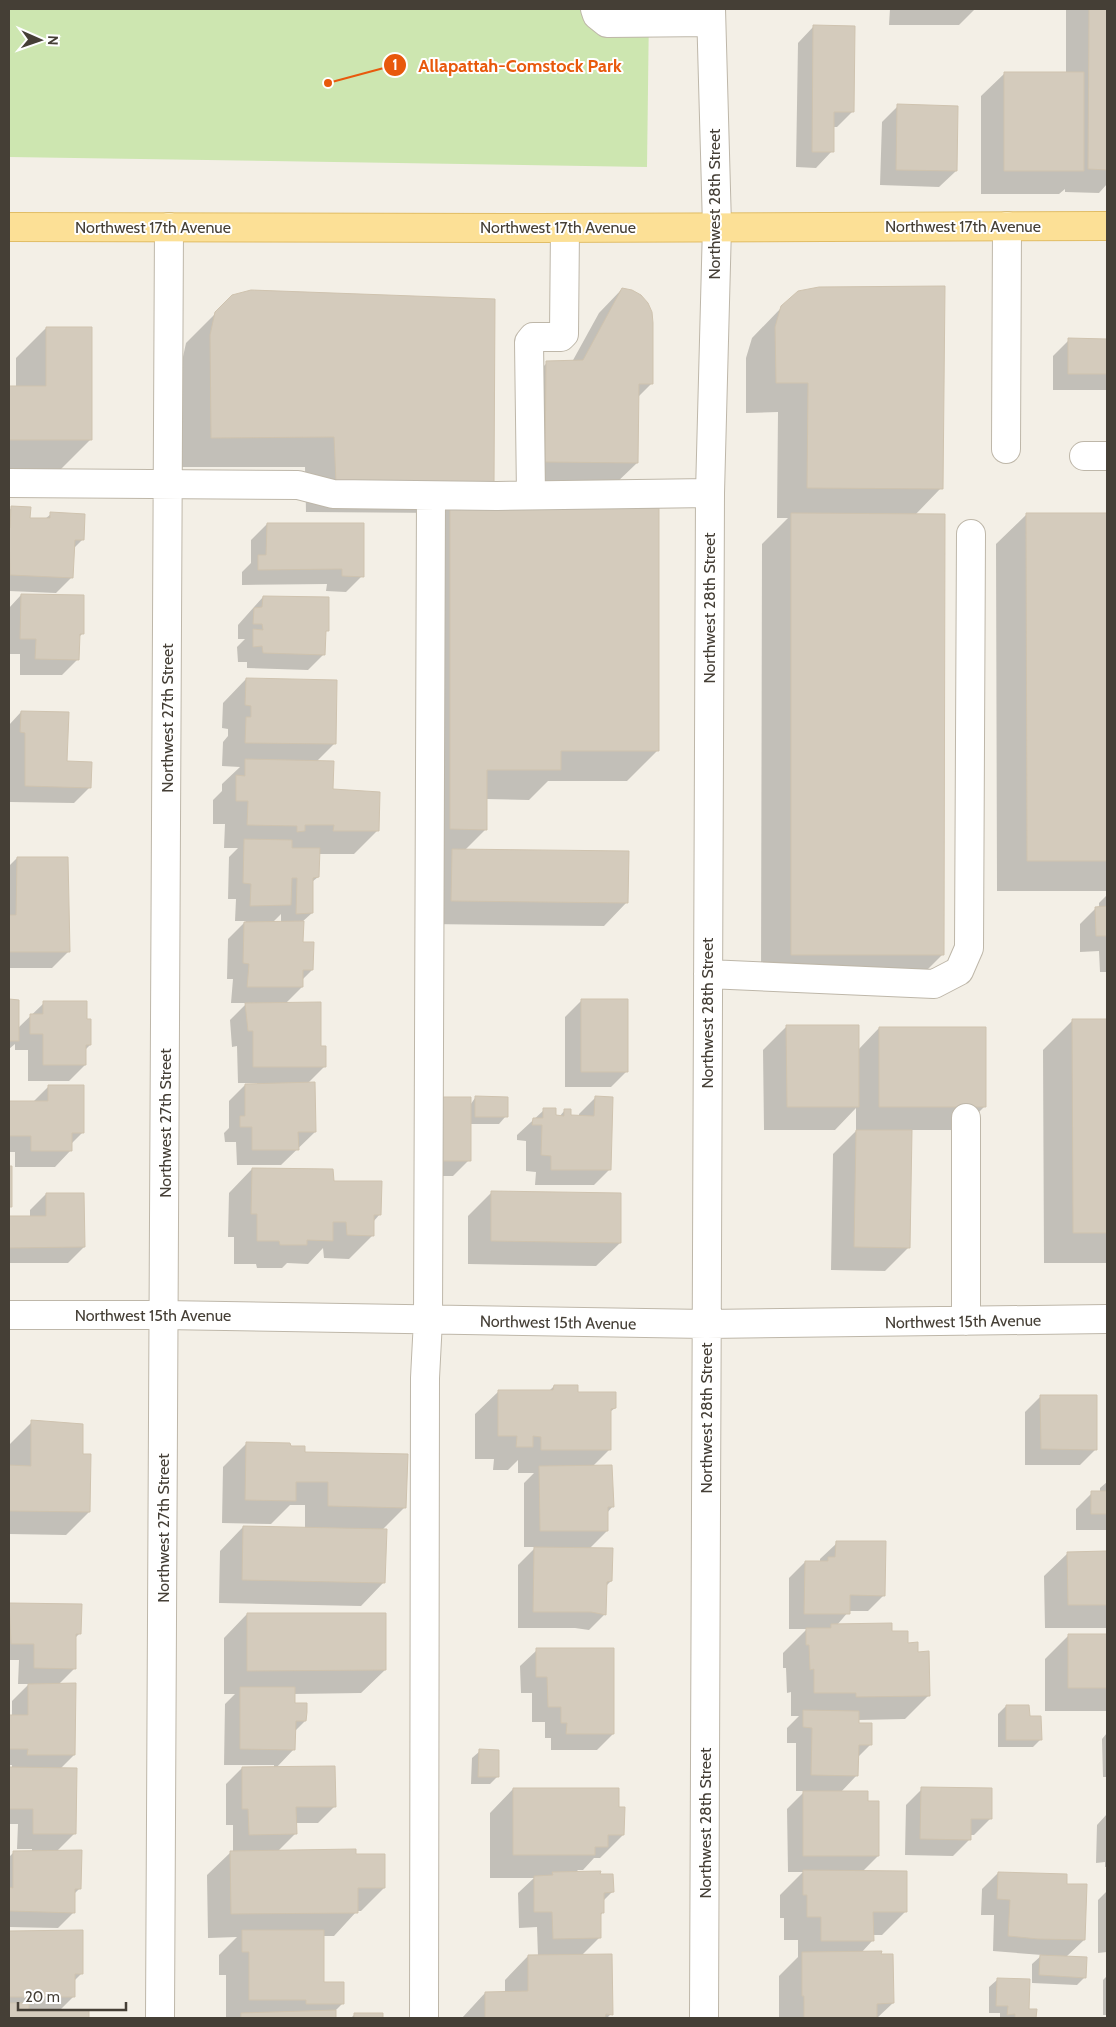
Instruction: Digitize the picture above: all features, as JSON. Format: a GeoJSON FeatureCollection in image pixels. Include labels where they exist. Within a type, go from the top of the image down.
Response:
{"type":"FeatureCollection","features":[{"type":"Feature","properties":{"kind":"main road","name":"Northwest 17th Avenue"},"geometry":{"type":"LineString","coordinates":[[9,227],[566,228],[1107,226]]}},
{"type":"Feature","properties":{"kind":"street"},"geometry":{"type":"LineString","coordinates":[[595,9],[597,15],[607,23],[711,16]]}},
{"type":"Feature","properties":{"kind":"street","name":"Northwest 28th Street"},"geometry":{"type":"LineString","coordinates":[[704,2018],[710,493],[717,226],[711,16]]}},
{"type":"Feature","properties":{"kind":"street"},"geometry":{"type":"LineString","coordinates":[[1006,449],[1007,226]]}},
{"type":"Feature","properties":{"kind":"street","name":"Northwest 27th Street"},"geometry":{"type":"LineString","coordinates":[[160,2018],[169,228]]}},
{"type":"Feature","properties":{"kind":"street"},"geometry":{"type":"LineString","coordinates":[[531,495],[530,342],[533,337],[561,337],[564,334],[566,228]]}},
{"type":"Feature","properties":{"kind":"street"},"geometry":{"type":"LineString","coordinates":[[9,483],[298,485],[333,494],[431,496],[710,493]]}},
{"type":"Feature","properties":{"kind":"street"},"geometry":{"type":"LineString","coordinates":[[424,2018],[425,1378],[428,1320],[431,496]]}},
{"type":"Feature","properties":{"kind":"street"},"geometry":{"type":"LineString","coordinates":[[708,974],[934,984],[959,971],[969,948],[971,534]]}},
{"type":"Feature","properties":{"kind":"street"},"geometry":{"type":"LineString","coordinates":[[966,1118],[966,1321]]}},
{"type":"Feature","properties":{"kind":"street","name":"Northwest 15th Avenue"},"geometry":{"type":"LineString","coordinates":[[9,1315],[164,1315],[706,1324],[1107,1319]]}},
{"type":"Feature","properties":{"kind":"green space"},"geometry":{"type":"Polygon","coordinates":[[[9,9],[649,9],[647,167],[9,157],[9,9]]]}},
{"type":"Feature","properties":{"kind":"building"},"geometry":{"type":"Polygon","coordinates":[[[1089,9],[1107,9],[1107,170],[1088,169],[1089,9]]]}},
{"type":"Feature","properties":{"kind":"building"},"geometry":{"type":"Polygon","coordinates":[[[813,25],[855,26],[854,112],[834,112],[834,152],[812,152],[813,25]]]}},
{"type":"Feature","properties":{"kind":"building"},"geometry":{"type":"Polygon","coordinates":[[[1004,72],[1084,72],[1084,171],[1004,171],[1004,72]]]}},
{"type":"Feature","properties":{"kind":"building"},"geometry":{"type":"Polygon","coordinates":[[[897,104],[958,106],[957,171],[896,170],[897,104]]]}},
{"type":"Feature","properties":{"kind":"building"},"geometry":{"type":"Polygon","coordinates":[[[945,286],[943,489],[807,488],[808,383],[776,383],[775,327],[781,306],[798,291],[819,287],[945,286]]]}},
{"type":"Feature","properties":{"kind":"building"},"geometry":{"type":"Polygon","coordinates":[[[622,288],[632,290],[641,295],[648,303],[652,312],[653,384],[639,384],[638,463],[545,462],[546,361],[583,360],[622,288]]]}},
{"type":"Feature","properties":{"kind":"building"},"geometry":{"type":"Polygon","coordinates":[[[251,290],[495,299],[494,484],[336,483],[334,437],[211,438],[210,335],[215,312],[232,295],[251,290]]]}},
{"type":"Feature","properties":{"kind":"building"},"geometry":{"type":"Polygon","coordinates":[[[46,327],[92,327],[92,440],[9,440],[9,386],[46,386],[46,327]]]}},
{"type":"Feature","properties":{"kind":"building"},"geometry":{"type":"Polygon","coordinates":[[[1068,338],[1107,339],[1107,374],[1068,374],[1068,338]]]}},
{"type":"Feature","properties":{"kind":"building"},"geometry":{"type":"Polygon","coordinates":[[[11,506],[31,507],[30,518],[50,518],[50,512],[85,514],[84,540],[75,540],[73,578],[10,575],[9,528],[11,506]]]}},
{"type":"Feature","properties":{"kind":"building"},"geometry":{"type":"Polygon","coordinates":[[[450,508],[659,508],[659,751],[561,751],[561,770],[487,770],[487,830],[450,829],[450,508]]]}},
{"type":"Feature","properties":{"kind":"building"},"geometry":{"type":"Polygon","coordinates":[[[791,513],[945,514],[944,955],[791,955],[791,513]]]}},
{"type":"Feature","properties":{"kind":"building"},"geometry":{"type":"Polygon","coordinates":[[[1026,513],[1107,513],[1107,861],[1027,861],[1026,513]]]}},
{"type":"Feature","properties":{"kind":"building"},"geometry":{"type":"Polygon","coordinates":[[[267,523],[364,523],[364,577],[342,576],[342,569],[258,570],[258,555],[266,555],[267,523]]]}},
{"type":"Feature","properties":{"kind":"building"},"geometry":{"type":"Polygon","coordinates":[[[21,594],[84,595],[84,634],[80,634],[79,660],[35,659],[36,639],[20,639],[21,594]]]}},
{"type":"Feature","properties":{"kind":"building"},"geometry":{"type":"Polygon","coordinates":[[[263,596],[329,597],[329,631],[326,631],[325,655],[263,653],[262,646],[253,647],[253,629],[263,630],[262,624],[253,624],[254,608],[262,607],[263,596]]]}},
{"type":"Feature","properties":{"kind":"building"},"geometry":{"type":"Polygon","coordinates":[[[246,678],[337,680],[336,744],[245,743],[246,717],[251,717],[251,706],[245,705],[246,678]]]}},
{"type":"Feature","properties":{"kind":"building"},"geometry":{"type":"Polygon","coordinates":[[[21,711],[69,712],[67,761],[92,762],[91,788],[25,786],[25,733],[20,732],[21,711]]]}},
{"type":"Feature","properties":{"kind":"building"},"geometry":{"type":"Polygon","coordinates":[[[245,759],[334,761],[333,789],[380,792],[379,831],[333,831],[334,825],[305,825],[305,831],[297,832],[297,826],[247,825],[248,801],[236,801],[236,775],[245,776],[245,759]]]}},
{"type":"Feature","properties":{"kind":"building"},"geometry":{"type":"Polygon","coordinates":[[[244,839],[292,840],[292,848],[320,848],[319,877],[313,878],[313,913],[296,914],[297,878],[292,878],[291,905],[250,906],[251,884],[243,883],[244,839]]]}},
{"type":"Feature","properties":{"kind":"building"},"geometry":{"type":"Polygon","coordinates":[[[452,849],[629,851],[628,903],[451,901],[452,849]]]}},
{"type":"Feature","properties":{"kind":"building"},"geometry":{"type":"Polygon","coordinates":[[[17,857],[68,857],[70,952],[9,952],[9,915],[16,915],[17,857]]]}},
{"type":"Feature","properties":{"kind":"building"},"geometry":{"type":"Polygon","coordinates":[[[1107,906],[1107,936],[1096,936],[1095,907],[1107,906]]]}},
{"type":"Feature","properties":{"kind":"building"},"geometry":{"type":"Polygon","coordinates":[[[304,921],[303,942],[314,942],[313,970],[303,970],[303,987],[247,987],[249,964],[243,963],[244,922],[304,921]]]}},
{"type":"Feature","properties":{"kind":"building"},"geometry":{"type":"Polygon","coordinates":[[[9,999],[19,1000],[19,1041],[9,1041],[9,999]]]}},
{"type":"Feature","properties":{"kind":"building"},"geometry":{"type":"Polygon","coordinates":[[[581,999],[628,999],[628,1072],[581,1072],[581,999]]]}},
{"type":"Feature","properties":{"kind":"building"},"geometry":{"type":"Polygon","coordinates":[[[43,1001],[87,1001],[87,1019],[91,1019],[91,1045],[86,1045],[86,1065],[43,1065],[43,1034],[30,1034],[30,1014],[43,1014],[43,1001]]]}},
{"type":"Feature","properties":{"kind":"building"},"geometry":{"type":"Polygon","coordinates":[[[321,1002],[321,1046],[326,1046],[326,1067],[253,1067],[253,1031],[248,1031],[245,1003],[321,1002]]]}},
{"type":"Feature","properties":{"kind":"building"},"geometry":{"type":"Polygon","coordinates":[[[1072,1019],[1107,1019],[1107,1233],[1073,1233],[1072,1019]]]}},
{"type":"Feature","properties":{"kind":"building"},"geometry":{"type":"Polygon","coordinates":[[[786,1025],[859,1025],[859,1107],[787,1107],[786,1025]]]}},
{"type":"Feature","properties":{"kind":"building"},"geometry":{"type":"Polygon","coordinates":[[[879,1027],[986,1027],[986,1107],[879,1107],[879,1027]]]}},
{"type":"Feature","properties":{"kind":"building"},"geometry":{"type":"Polygon","coordinates":[[[315,1082],[316,1132],[298,1132],[299,1150],[252,1150],[252,1127],[240,1127],[240,1116],[245,1116],[245,1084],[315,1082]]]}},
{"type":"Feature","properties":{"kind":"building"},"geometry":{"type":"Polygon","coordinates":[[[48,1085],[84,1085],[84,1133],[72,1133],[72,1151],[31,1151],[31,1136],[9,1136],[9,1101],[48,1101],[48,1085]]]}},
{"type":"Feature","properties":{"kind":"building"},"geometry":{"type":"Polygon","coordinates":[[[475,1096],[508,1097],[508,1117],[475,1117],[475,1096]]]}},
{"type":"Feature","properties":{"kind":"building"},"geometry":{"type":"Polygon","coordinates":[[[595,1096],[613,1097],[611,1170],[551,1170],[551,1156],[541,1155],[542,1125],[532,1125],[533,1118],[543,1118],[543,1108],[556,1108],[556,1115],[564,1116],[564,1109],[571,1109],[571,1115],[594,1116],[595,1096]]]}},
{"type":"Feature","properties":{"kind":"building"},"geometry":{"type":"Polygon","coordinates":[[[438,1097],[471,1097],[471,1161],[437,1161],[438,1097]]]}},
{"type":"Feature","properties":{"kind":"building"},"geometry":{"type":"Polygon","coordinates":[[[856,1130],[912,1130],[910,1248],[854,1247],[856,1130]]]}},
{"type":"Feature","properties":{"kind":"building"},"geometry":{"type":"Polygon","coordinates":[[[9,1166],[12,1166],[12,1207],[9,1207],[9,1166]]]}},
{"type":"Feature","properties":{"kind":"building"},"geometry":{"type":"Polygon","coordinates":[[[252,1168],[333,1169],[334,1181],[382,1181],[381,1215],[374,1215],[374,1236],[347,1235],[346,1222],[333,1222],[333,1241],[307,1240],[307,1245],[280,1245],[279,1241],[257,1241],[257,1214],[251,1214],[252,1168]]]}},
{"type":"Feature","properties":{"kind":"building"},"geometry":{"type":"Polygon","coordinates":[[[491,1191],[621,1193],[621,1243],[491,1241],[491,1191]]]}},
{"type":"Feature","properties":{"kind":"building"},"geometry":{"type":"Polygon","coordinates":[[[46,1193],[84,1193],[85,1247],[9,1248],[9,1216],[46,1216],[46,1193]]]}},
{"type":"Feature","properties":{"kind":"building"},"geometry":{"type":"Polygon","coordinates":[[[554,1385],[578,1385],[578,1392],[616,1392],[616,1408],[611,1409],[611,1450],[541,1450],[541,1437],[533,1436],[533,1447],[516,1447],[517,1436],[498,1436],[498,1390],[553,1390],[554,1385]]]}},
{"type":"Feature","properties":{"kind":"building"},"geometry":{"type":"Polygon","coordinates":[[[1040,1395],[1097,1395],[1097,1450],[1041,1449],[1040,1395]]]}},
{"type":"Feature","properties":{"kind":"building"},"geometry":{"type":"Polygon","coordinates":[[[31,1420],[83,1424],[83,1454],[91,1454],[90,1512],[9,1511],[9,1465],[31,1466],[31,1420]]]}},
{"type":"Feature","properties":{"kind":"building"},"geometry":{"type":"Polygon","coordinates":[[[246,1442],[290,1443],[291,1446],[305,1446],[305,1452],[408,1454],[406,1508],[328,1506],[328,1482],[296,1482],[296,1501],[245,1500],[246,1442]]]}},
{"type":"Feature","properties":{"kind":"building"},"geometry":{"type":"Polygon","coordinates":[[[612,1465],[614,1507],[608,1507],[608,1531],[540,1531],[539,1466],[612,1465]]]}},
{"type":"Feature","properties":{"kind":"building"},"geometry":{"type":"Polygon","coordinates":[[[1091,1491],[1107,1491],[1107,1514],[1091,1514],[1091,1491]]]}},
{"type":"Feature","properties":{"kind":"building"},"geometry":{"type":"Polygon","coordinates":[[[243,1526],[387,1529],[385,1583],[242,1580],[243,1526]]]}},
{"type":"Feature","properties":{"kind":"building"},"geometry":{"type":"Polygon","coordinates":[[[836,1541],[886,1541],[885,1596],[850,1595],[850,1614],[804,1614],[805,1561],[828,1561],[828,1557],[835,1557],[836,1541]]]}},
{"type":"Feature","properties":{"kind":"building"},"geometry":{"type":"Polygon","coordinates":[[[534,1547],[613,1548],[612,1581],[607,1582],[606,1615],[591,1612],[533,1612],[534,1547]]]}},
{"type":"Feature","properties":{"kind":"building"},"geometry":{"type":"Polygon","coordinates":[[[1107,1551],[1107,1605],[1068,1605],[1067,1552],[1107,1551]]]}},
{"type":"Feature","properties":{"kind":"building"},"geometry":{"type":"Polygon","coordinates":[[[9,1603],[82,1604],[81,1634],[76,1634],[76,1669],[34,1668],[34,1644],[11,1644],[9,1603]]]}},
{"type":"Feature","properties":{"kind":"building"},"geometry":{"type":"Polygon","coordinates":[[[247,1613],[386,1613],[386,1670],[247,1671],[247,1613]]]}},
{"type":"Feature","properties":{"kind":"building"},"geometry":{"type":"Polygon","coordinates":[[[892,1623],[892,1631],[908,1631],[908,1643],[918,1642],[918,1652],[929,1651],[930,1696],[856,1697],[856,1693],[814,1693],[814,1669],[810,1670],[809,1645],[806,1645],[806,1628],[831,1628],[831,1624],[892,1623]]]}},
{"type":"Feature","properties":{"kind":"building"},"geometry":{"type":"Polygon","coordinates":[[[1068,1634],[1107,1634],[1107,1688],[1068,1688],[1068,1634]]]}},
{"type":"Feature","properties":{"kind":"building"},"geometry":{"type":"Polygon","coordinates":[[[536,1648],[614,1648],[614,1734],[566,1734],[567,1723],[561,1723],[561,1707],[548,1707],[547,1677],[536,1677],[536,1648]]]}},
{"type":"Feature","properties":{"kind":"building"},"geometry":{"type":"Polygon","coordinates":[[[76,1683],[75,1755],[27,1755],[28,1749],[9,1749],[9,1715],[28,1715],[28,1684],[76,1683]]]}},
{"type":"Feature","properties":{"kind":"building"},"geometry":{"type":"Polygon","coordinates":[[[240,1687],[295,1687],[295,1703],[307,1703],[307,1712],[306,1721],[296,1721],[295,1750],[240,1749],[240,1687]]]}},
{"type":"Feature","properties":{"kind":"building"},"geometry":{"type":"Polygon","coordinates":[[[1006,1705],[1029,1705],[1030,1716],[1041,1716],[1042,1740],[1006,1740],[1006,1705]]]}},
{"type":"Feature","properties":{"kind":"building"},"geometry":{"type":"Polygon","coordinates":[[[803,1710],[859,1711],[859,1723],[872,1723],[872,1745],[859,1745],[858,1776],[811,1775],[812,1728],[803,1727],[803,1710]]]}},
{"type":"Feature","properties":{"kind":"building"},"geometry":{"type":"Polygon","coordinates":[[[479,1749],[499,1750],[499,1777],[478,1777],[479,1749]]]}},
{"type":"Feature","properties":{"kind":"building"},"geometry":{"type":"Polygon","coordinates":[[[335,1766],[336,1807],[296,1807],[297,1834],[249,1835],[248,1809],[242,1809],[242,1767],[335,1766]]]}},
{"type":"Feature","properties":{"kind":"building"},"geometry":{"type":"Polygon","coordinates":[[[9,1767],[77,1768],[76,1834],[33,1834],[33,1809],[9,1809],[9,1767]]]}},
{"type":"Feature","properties":{"kind":"building"},"geometry":{"type":"Polygon","coordinates":[[[921,1787],[992,1788],[992,1819],[971,1819],[971,1840],[920,1839],[921,1787]]]}},
{"type":"Feature","properties":{"kind":"building"},"geometry":{"type":"Polygon","coordinates":[[[513,1788],[619,1788],[619,1807],[625,1807],[624,1835],[608,1835],[608,1847],[595,1847],[595,1855],[513,1855],[513,1788]]]}},
{"type":"Feature","properties":{"kind":"building"},"geometry":{"type":"Polygon","coordinates":[[[803,1791],[868,1791],[868,1801],[879,1801],[879,1856],[803,1856],[803,1791]]]}},
{"type":"Feature","properties":{"kind":"building"},"geometry":{"type":"Polygon","coordinates":[[[356,1849],[356,1854],[385,1854],[385,1888],[358,1888],[358,1913],[231,1914],[230,1851],[356,1849]]]}},
{"type":"Feature","properties":{"kind":"building"},"geometry":{"type":"Polygon","coordinates":[[[82,1850],[81,1889],[75,1889],[75,1913],[9,1911],[9,1887],[13,1888],[13,1851],[82,1850]]]}},
{"type":"Feature","properties":{"kind":"building"},"geometry":{"type":"Polygon","coordinates":[[[803,1870],[907,1871],[907,1912],[873,1912],[874,1941],[821,1941],[821,1917],[807,1917],[807,1895],[803,1895],[803,1870]]]}},
{"type":"Feature","properties":{"kind":"building"},"geometry":{"type":"Polygon","coordinates":[[[601,1871],[600,1874],[613,1874],[614,1892],[604,1893],[604,1913],[601,1913],[601,1938],[553,1939],[552,1912],[534,1912],[534,1876],[553,1875],[552,1872],[601,1871]]]}},
{"type":"Feature","properties":{"kind":"building"},"geometry":{"type":"Polygon","coordinates":[[[998,1872],[1067,1874],[1067,1884],[1087,1884],[1085,1940],[1008,1936],[1010,1900],[997,1899],[998,1872]]]}},
{"type":"Feature","properties":{"kind":"building"},"geometry":{"type":"Polygon","coordinates":[[[83,1930],[83,1974],[75,1974],[75,1997],[9,1997],[9,1931],[83,1930]]]}},
{"type":"Feature","properties":{"kind":"building"},"geometry":{"type":"Polygon","coordinates":[[[242,1930],[324,1930],[324,1982],[344,1982],[344,2004],[306,2004],[306,2000],[249,2000],[249,1952],[242,1952],[242,1930]]]}},
{"type":"Feature","properties":{"kind":"building"},"geometry":{"type":"Polygon","coordinates":[[[882,1951],[881,1954],[893,1954],[894,2003],[877,2004],[877,2018],[804,2018],[802,1952],[882,1951]]]}},
{"type":"Feature","properties":{"kind":"building"},"geometry":{"type":"Polygon","coordinates":[[[612,1954],[613,2015],[606,2014],[605,2018],[485,2018],[485,1992],[528,1991],[528,1955],[612,1954]]]}},
{"type":"Feature","properties":{"kind":"building"},"geometry":{"type":"Polygon","coordinates":[[[1040,1955],[1087,1957],[1086,1978],[1039,1975],[1040,1955]]]}},
{"type":"Feature","properties":{"kind":"building"},"geometry":{"type":"Polygon","coordinates":[[[997,1978],[1030,1979],[1029,2009],[1037,2009],[1036,2018],[1015,2018],[1015,2014],[1007,2015],[1008,2006],[996,2006],[997,1978]]]}},
{"type":"Feature","properties":{"kind":"building"},"geometry":{"type":"Polygon","coordinates":[[[9,2003],[29,2003],[29,2010],[89,2010],[89,2018],[9,2018],[9,2003]]]}},
{"type":"Feature","properties":{"kind":"building"},"geometry":{"type":"Polygon","coordinates":[[[336,2010],[336,2018],[241,2018],[241,2013],[336,2010]]]}},
{"type":"Feature","properties":{"kind":"building"},"geometry":{"type":"Polygon","coordinates":[[[354,2013],[383,2013],[383,2018],[354,2018],[354,2013]]]}},
{"type":"Feature","properties":{"kind":"place","name":"Allapattah-Comstock Park"},"geometry":{"type":"Point","coordinates":[328,83]}}]}
